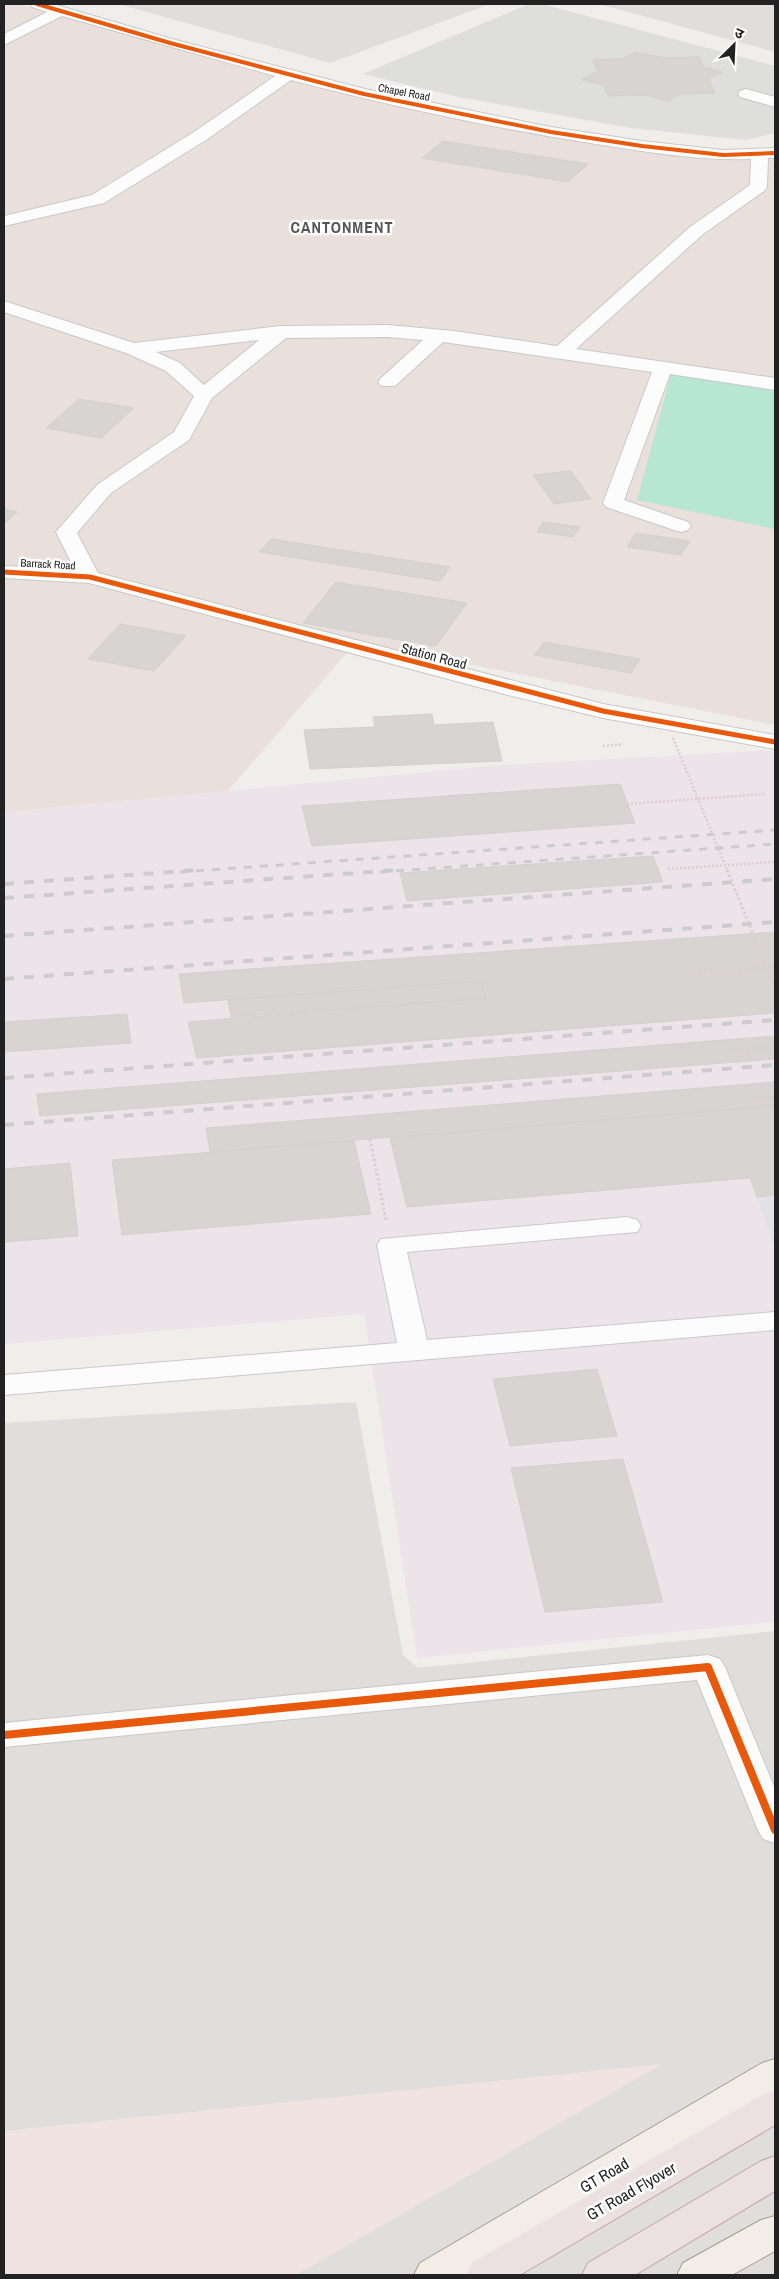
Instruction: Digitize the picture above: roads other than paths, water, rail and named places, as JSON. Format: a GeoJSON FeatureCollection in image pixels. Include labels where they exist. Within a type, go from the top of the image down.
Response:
{"type":"FeatureCollection","features":[{"type":"Feature","properties":{"kind":"highway","name":"GT Road Flyover"},"geometry":{"type":"LineString","coordinates":[[486,2275],[775,2106]]}},
{"type":"Feature","properties":{"kind":"highway"},"geometry":{"type":"LineString","coordinates":[[602,2275],[775,2172]]}},
{"type":"Feature","properties":{"kind":"main road","name":"GT Road"},"geometry":{"type":"LineString","coordinates":[[434,2275],[775,2074]]}},
{"type":"Feature","properties":{"kind":"main road"},"geometry":{"type":"LineString","coordinates":[[697,2275],[775,2232]]}},
{"type":"Feature","properties":{"kind":"street","name":"Chapel Road"},"geometry":{"type":"LineString","coordinates":[[37,4],[59,12],[364,94],[551,132],[642,146],[723,155],[768,154]]}},
{"type":"Feature","properties":{"kind":"street"},"geometry":{"type":"LineString","coordinates":[[4,40],[59,12]]}},
{"type":"Feature","properties":{"kind":"street"},"geometry":{"type":"LineString","coordinates":[[4,221],[98,199],[200,136],[288,74]]}},
{"type":"Feature","properties":{"kind":"street"},"geometry":{"type":"LineString","coordinates":[[746,94],[775,102]]}},
{"type":"Feature","properties":{"kind":"street"},"geometry":{"type":"LineString","coordinates":[[561,353],[696,231],[758,187],[768,154]]}},
{"type":"Feature","properties":{"kind":"street"},"geometry":{"type":"LineString","coordinates":[[4,306],[133,349],[173,367],[204,395]]}},
{"type":"Feature","properties":{"kind":"street"},"geometry":{"type":"LineString","coordinates":[[133,349],[281,332],[388,331],[438,336],[775,384]]}},
{"type":"Feature","properties":{"kind":"street"},"geometry":{"type":"LineString","coordinates":[[90,577],[66,532],[104,489],[182,436],[204,395],[281,332]]}},
{"type":"Feature","properties":{"kind":"street"},"geometry":{"type":"LineString","coordinates":[[388,382],[438,336]]}},
{"type":"Feature","properties":{"kind":"street"},"geometry":{"type":"LineString","coordinates":[[663,368],[613,503],[681,526]]}},
{"type":"Feature","properties":{"kind":"street","name":"Barrack Road"},"geometry":{"type":"LineString","coordinates":[[4,572],[90,577]]}},
{"type":"Feature","properties":{"kind":"street","name":"Station Road"},"geometry":{"type":"LineString","coordinates":[[90,577],[603,711],[775,742]]}},
{"type":"Feature","properties":{"kind":"street"},"geometry":{"type":"LineString","coordinates":[[414,1351],[391,1246],[627,1226]]}},
{"type":"Feature","properties":{"kind":"street"},"geometry":{"type":"LineString","coordinates":[[4,1385],[775,1322]]}},
{"type":"Feature","properties":{"kind":"street"},"geometry":{"type":"LineString","coordinates":[[4,1735],[708,1667],[775,1830]]}},
{"type":"Feature","properties":{"kind":"railway"},"geometry":{"type":"LineString","coordinates":[[180,872],[775,830]]}},
{"type":"Feature","properties":{"kind":"railway"},"geometry":{"type":"LineString","coordinates":[[380,872],[775,844]]}},
{"type":"Feature","properties":{"kind":"railway"},"geometry":{"type":"LineString","coordinates":[[4,884],[198,870]]}},
{"type":"Feature","properties":{"kind":"railway"},"geometry":{"type":"LineString","coordinates":[[4,898],[398,870]]}},
{"type":"Feature","properties":{"kind":"railway"},"geometry":{"type":"LineString","coordinates":[[4,936],[775,879]]}},
{"type":"Feature","properties":{"kind":"railway"},"geometry":{"type":"LineString","coordinates":[[4,979],[775,922]]}},
{"type":"Feature","properties":{"kind":"railway"},"geometry":{"type":"LineString","coordinates":[[4,1078],[775,1020]]}},
{"type":"Feature","properties":{"kind":"railway"},"geometry":{"type":"LineString","coordinates":[[4,1125],[775,1065]]}},
{"type":"Feature","properties":{"kind":"district","name":"CANTONMENT"},"geometry":{"type":"Point","coordinates":[342,227]}}]}
